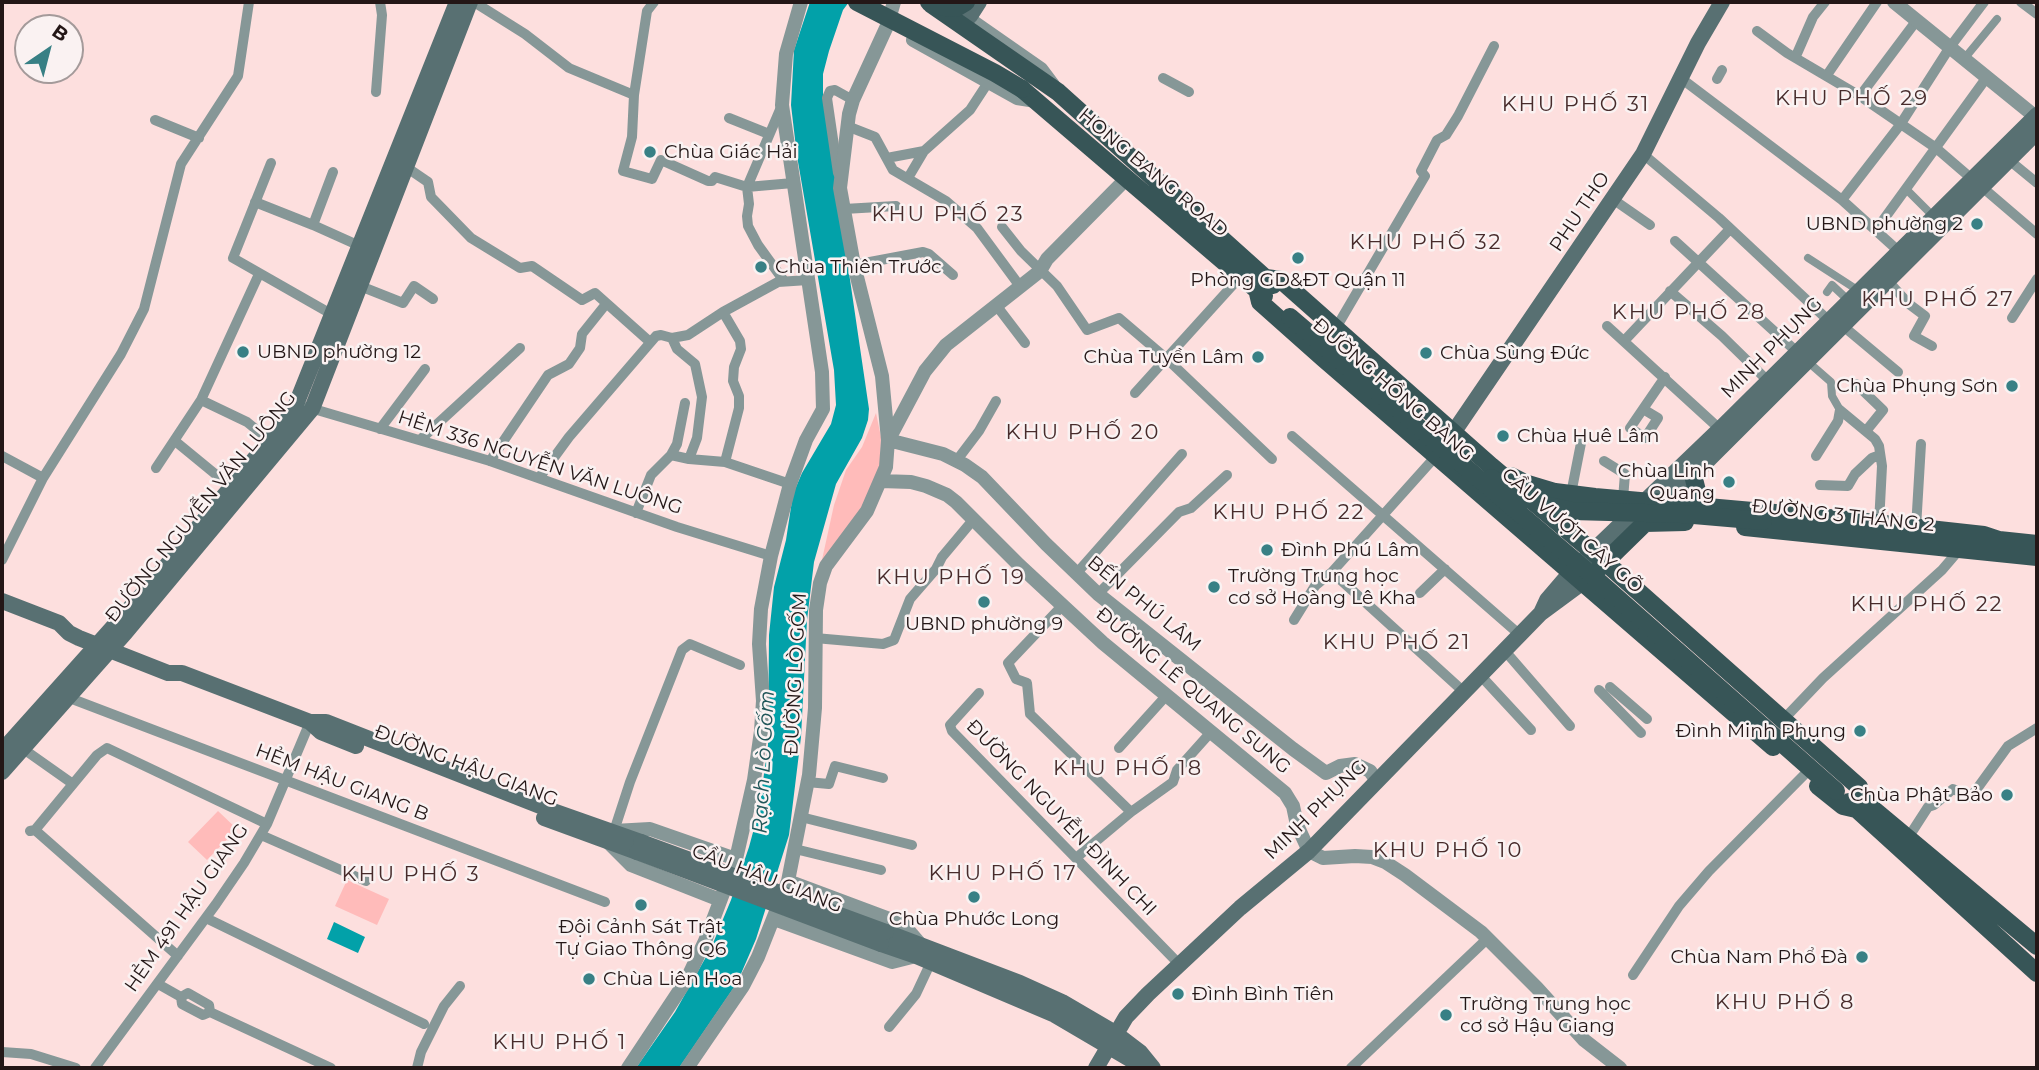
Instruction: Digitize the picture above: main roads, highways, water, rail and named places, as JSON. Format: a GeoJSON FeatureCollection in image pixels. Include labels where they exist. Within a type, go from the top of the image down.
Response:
{"type":"FeatureCollection","features":[{"type":"Feature","properties":{"kind":"main road","name":"ĐƯỜNG NGUYỄN VĂN LUÔNG"},"geometry":{"type":"LineString","coordinates":[[2,751],[54,691],[108,643],[305,406],[360,286],[366,249],[457,2]]}},
{"type":"Feature","properties":{"kind":"main road","name":"ĐƯỜNG NGUYỄN VĂN LUÔNG"},"geometry":{"type":"LineString","coordinates":[[2,772],[66,696],[231,487],[270,440],[305,406],[333,314],[406,167],[472,2]]}},
{"type":"Feature","properties":{"kind":"main road","name":"HONG BANG ROAD"},"geometry":{"type":"LineString","coordinates":[[858,2],[1022,89],[1241,276],[1261,284]]}},
{"type":"Feature","properties":{"kind":"main road","name":"HONG BANG ROAD"},"geometry":{"type":"LineString","coordinates":[[928,2],[1058,92],[1261,284]]}},
{"type":"Feature","properties":{"kind":"main road"},"geometry":{"type":"LineString","coordinates":[[928,2],[944,7],[973,10]]}},
{"type":"Feature","properties":{"kind":"main road","name":"PHU THO"},"geometry":{"type":"LineString","coordinates":[[1453,433],[1643,155],[1721,2]]}},
{"type":"Feature","properties":{"kind":"main road","name":"MINH PHỤNG"},"geometry":{"type":"LineString","coordinates":[[1599,556],[1645,523],[1663,495],[1836,323],[1888,281],[1934,217],[2009,160],[2037,120]]}},
{"type":"Feature","properties":{"kind":"main road","name":"MINH PHỤNG"},"geometry":{"type":"LineString","coordinates":[[1836,323],[1854,296],[1904,256],[2037,120]]}},
{"type":"Feature","properties":{"kind":"main road","name":"ĐƯỜNG HỒNG BÀNG"},"geometry":{"type":"LineString","coordinates":[[1491,472],[1453,433],[1280,280],[1261,284],[1260,302],[1436,456],[1843,806],[1860,805]]}},
{"type":"Feature","properties":{"kind":"main road","name":"CẦU VƯỢT CÂY GÕ"},"geometry":{"type":"LineString","coordinates":[[1261,284],[1588,572],[1860,805]]}},
{"type":"Feature","properties":{"kind":"main road","name":"CẦU VƯỢT CÂY GÕ"},"geometry":{"type":"LineString","coordinates":[[1294,313],[1491,472],[1524,497],[1545,505],[1572,511],[1709,515],[1991,541]]}},
{"type":"Feature","properties":{"kind":"main road","name":"MINH PHỤNG"},"geometry":{"type":"LineString","coordinates":[[1663,495],[1693,475],[1769,381],[1802,357]]}},
{"type":"Feature","properties":{"kind":"main road"},"geometry":{"type":"LineString","coordinates":[[1491,472],[1572,494],[1645,500]]}},
{"type":"Feature","properties":{"kind":"main road"},"geometry":{"type":"LineString","coordinates":[[1491,472],[1533,501],[1653,599],[1782,720],[1859,787],[1860,805],[2037,973]]}},
{"type":"Feature","properties":{"kind":"main road","name":"CẦU VƯỢT CÂY GÕ"},"geometry":{"type":"LineString","coordinates":[[1491,472],[1838,787]]}},
{"type":"Feature","properties":{"kind":"main road"},"geometry":{"type":"LineString","coordinates":[[1693,475],[1697,491],[1707,506]]}},
{"type":"Feature","properties":{"kind":"main road"},"geometry":{"type":"LineString","coordinates":[[1663,495],[1673,522]]}},
{"type":"Feature","properties":{"kind":"main road","name":"ĐƯỜNG 3 THÁNG 2"},"geometry":{"type":"LineString","coordinates":[[1645,500],[1663,495],[1707,506],[1984,535],[1991,541],[2037,544]]}},
{"type":"Feature","properties":{"kind":"main road","name":"MINH PHỤNG"},"geometry":{"type":"LineString","coordinates":[[1096,1068],[1126,1017],[1240,908],[1310,851],[1599,556],[1645,500]]}},
{"type":"Feature","properties":{"kind":"main road"},"geometry":{"type":"LineString","coordinates":[[1514,523],[1530,514],[1533,501]]}},
{"type":"Feature","properties":{"kind":"main road","name":"ĐƯỜNG 3 THÁNG 2"},"geometry":{"type":"LineString","coordinates":[[1645,523],[1725,524],[2037,557]]}},
{"type":"Feature","properties":{"kind":"main road","name":"ĐƯỜNG HẬU GIANG"},"geometry":{"type":"LineString","coordinates":[[2,601],[59,623],[70,623],[168,673],[182,673],[310,722],[321,732],[639,847]]}},
{"type":"Feature","properties":{"kind":"main road"},"geometry":{"type":"LineString","coordinates":[[1860,805],[1908,838],[2037,946]]}},
{"type":"Feature","properties":{"kind":"main road","name":"CẦU HẬU GIANG"},"geometry":{"type":"LineString","coordinates":[[639,847],[923,955],[1062,1002],[1111,1039]]}},
{"type":"Feature","properties":{"kind":"main road"},"geometry":{"type":"LineString","coordinates":[[1111,1039],[1139,1052],[1153,1068]]}},
{"type":"Feature","properties":{"kind":"water"},"geometry":{"type":"Polygon","coordinates":[[[810,2],[849,2],[843,10],[829,51],[823,74],[823,96],[869,409],[868,420],[862,438],[836,484],[814,562],[807,620],[801,737],[789,835],[756,939],[737,983],[679,1068],[636,1068],[675,1012],[711,948],[749,847],[759,810],[768,745],[769,635],[774,587],[786,540],[793,494],[802,473],[831,424],[836,405],[834,370],[797,156],[791,105],[794,50],[810,2]]]}},
{"type":"Feature","properties":{"kind":"water"},"geometry":{"type":"Polygon","coordinates":[[[334,922],[365,937],[358,953],[327,939],[334,922]]]}},
{"type":"Feature","properties":{"kind":"place","name":"Chùa Giác Hải"},"geometry":{"type":"Point","coordinates":[650,152]}},
{"type":"Feature","properties":{"kind":"place","name":"UBND phường 2"},"geometry":{"type":"Point","coordinates":[1977,224]}},
{"type":"Feature","properties":{"kind":"place","name":"Phòng GD&ĐT Quận 11"},"geometry":{"type":"Point","coordinates":[1298,258]}},
{"type":"Feature","properties":{"kind":"place","name":"Chùa Thiên Trước"},"geometry":{"type":"Point","coordinates":[761,267]}},
{"type":"Feature","properties":{"kind":"place","name":"UBND phường 12"},"geometry":{"type":"Point","coordinates":[243,352]}},
{"type":"Feature","properties":{"kind":"place","name":"Chùa Sùng Đức"},"geometry":{"type":"Point","coordinates":[1426,353]}},
{"type":"Feature","properties":{"kind":"place","name":"Chùa Tuyền Lâm"},"geometry":{"type":"Point","coordinates":[1258,357]}},
{"type":"Feature","properties":{"kind":"place","name":"Chùa Phụng Sơn"},"geometry":{"type":"Point","coordinates":[2012,386]}},
{"type":"Feature","properties":{"kind":"place","name":"Chùa Huê Lâm"},"geometry":{"type":"Point","coordinates":[1503,436]}},
{"type":"Feature","properties":{"kind":"place","name":"Chùa Linh Quang"},"geometry":{"type":"Point","coordinates":[1729,482]}},
{"type":"Feature","properties":{"kind":"place","name":"Đình Phú Lâm"},"geometry":{"type":"Point","coordinates":[1267,550]}},
{"type":"Feature","properties":{"kind":"place","name":"Trường Trung học cơ sở Hoàng Lê Kha"},"geometry":{"type":"Point","coordinates":[1214,587]}},
{"type":"Feature","properties":{"kind":"place","name":"UBND phường 9"},"geometry":{"type":"Point","coordinates":[984,602]}},
{"type":"Feature","properties":{"kind":"place","name":"Đình Minh Phụng"},"geometry":{"type":"Point","coordinates":[1860,731]}},
{"type":"Feature","properties":{"kind":"place","name":"Chùa Phật Bảo"},"geometry":{"type":"Point","coordinates":[2007,795]}},
{"type":"Feature","properties":{"kind":"place","name":"Chùa Phước Long"},"geometry":{"type":"Point","coordinates":[974,897]}},
{"type":"Feature","properties":{"kind":"place","name":"Đội Cảnh Sát Trật Tự Giao Thông Q6"},"geometry":{"type":"Point","coordinates":[641,905]}},
{"type":"Feature","properties":{"kind":"place","name":"Chùa Nam Phổ Đà"},"geometry":{"type":"Point","coordinates":[1862,957]}},
{"type":"Feature","properties":{"kind":"place","name":"Chùa Liên Hoa"},"geometry":{"type":"Point","coordinates":[589,979]}},
{"type":"Feature","properties":{"kind":"place","name":"Đình Bình Tiên"},"geometry":{"type":"Point","coordinates":[1178,994]}},
{"type":"Feature","properties":{"kind":"place","name":"Trường Trung học cơ sở Hậu Giang"},"geometry":{"type":"Point","coordinates":[1446,1015]}},
{"type":"Feature","properties":{"kind":"district","name":"KHU PHỐ 29"},"geometry":{"type":"Point","coordinates":[1852,99]}},
{"type":"Feature","properties":{"kind":"district","name":"KHU PHỐ 31"},"geometry":{"type":"Point","coordinates":[1576,105]}},
{"type":"Feature","properties":{"kind":"district","name":"KHU PHỐ 23"},"geometry":{"type":"Point","coordinates":[948,215]}},
{"type":"Feature","properties":{"kind":"district","name":"KHU PHỐ 32"},"geometry":{"type":"Point","coordinates":[1426,243]}},
{"type":"Feature","properties":{"kind":"district","name":"KHU PHỐ 27"},"geometry":{"type":"Point","coordinates":[1938,300]}},
{"type":"Feature","properties":{"kind":"district","name":"KHU PHỐ 28"},"geometry":{"type":"Point","coordinates":[1689,313]}},
{"type":"Feature","properties":{"kind":"district","name":"KHU PHỐ 20"},"geometry":{"type":"Point","coordinates":[1083,433]}},
{"type":"Feature","properties":{"kind":"district","name":"KHU PHỐ 22"},"geometry":{"type":"Point","coordinates":[1289,513]}},
{"type":"Feature","properties":{"kind":"district","name":"KHU PHỐ 19"},"geometry":{"type":"Point","coordinates":[951,578]}},
{"type":"Feature","properties":{"kind":"district","name":"KHU PHỐ 22"},"geometry":{"type":"Point","coordinates":[1927,605]}},
{"type":"Feature","properties":{"kind":"district","name":"KHU PHỐ 21"},"geometry":{"type":"Point","coordinates":[1397,643]}},
{"type":"Feature","properties":{"kind":"district","name":"KHU PHỐ 18"},"geometry":{"type":"Point","coordinates":[1128,769]}},
{"type":"Feature","properties":{"kind":"district","name":"KHU PHỐ 10"},"geometry":{"type":"Point","coordinates":[1448,851]}},
{"type":"Feature","properties":{"kind":"district","name":"KHU PHỐ 17"},"geometry":{"type":"Point","coordinates":[1003,874]}},
{"type":"Feature","properties":{"kind":"district","name":"KHU PHỐ 3"},"geometry":{"type":"Point","coordinates":[411,875]}},
{"type":"Feature","properties":{"kind":"district","name":"KHU PHỐ 8"},"geometry":{"type":"Point","coordinates":[1785,1003]}},
{"type":"Feature","properties":{"kind":"district","name":"KHU PHỐ 1"},"geometry":{"type":"Point","coordinates":[560,1043]}},
{"type":"Feature","properties":{"kind":"water label","name":"Rạch Lò Gốm"},"geometry":{"type":"Point","coordinates":[764,762]}}]}
